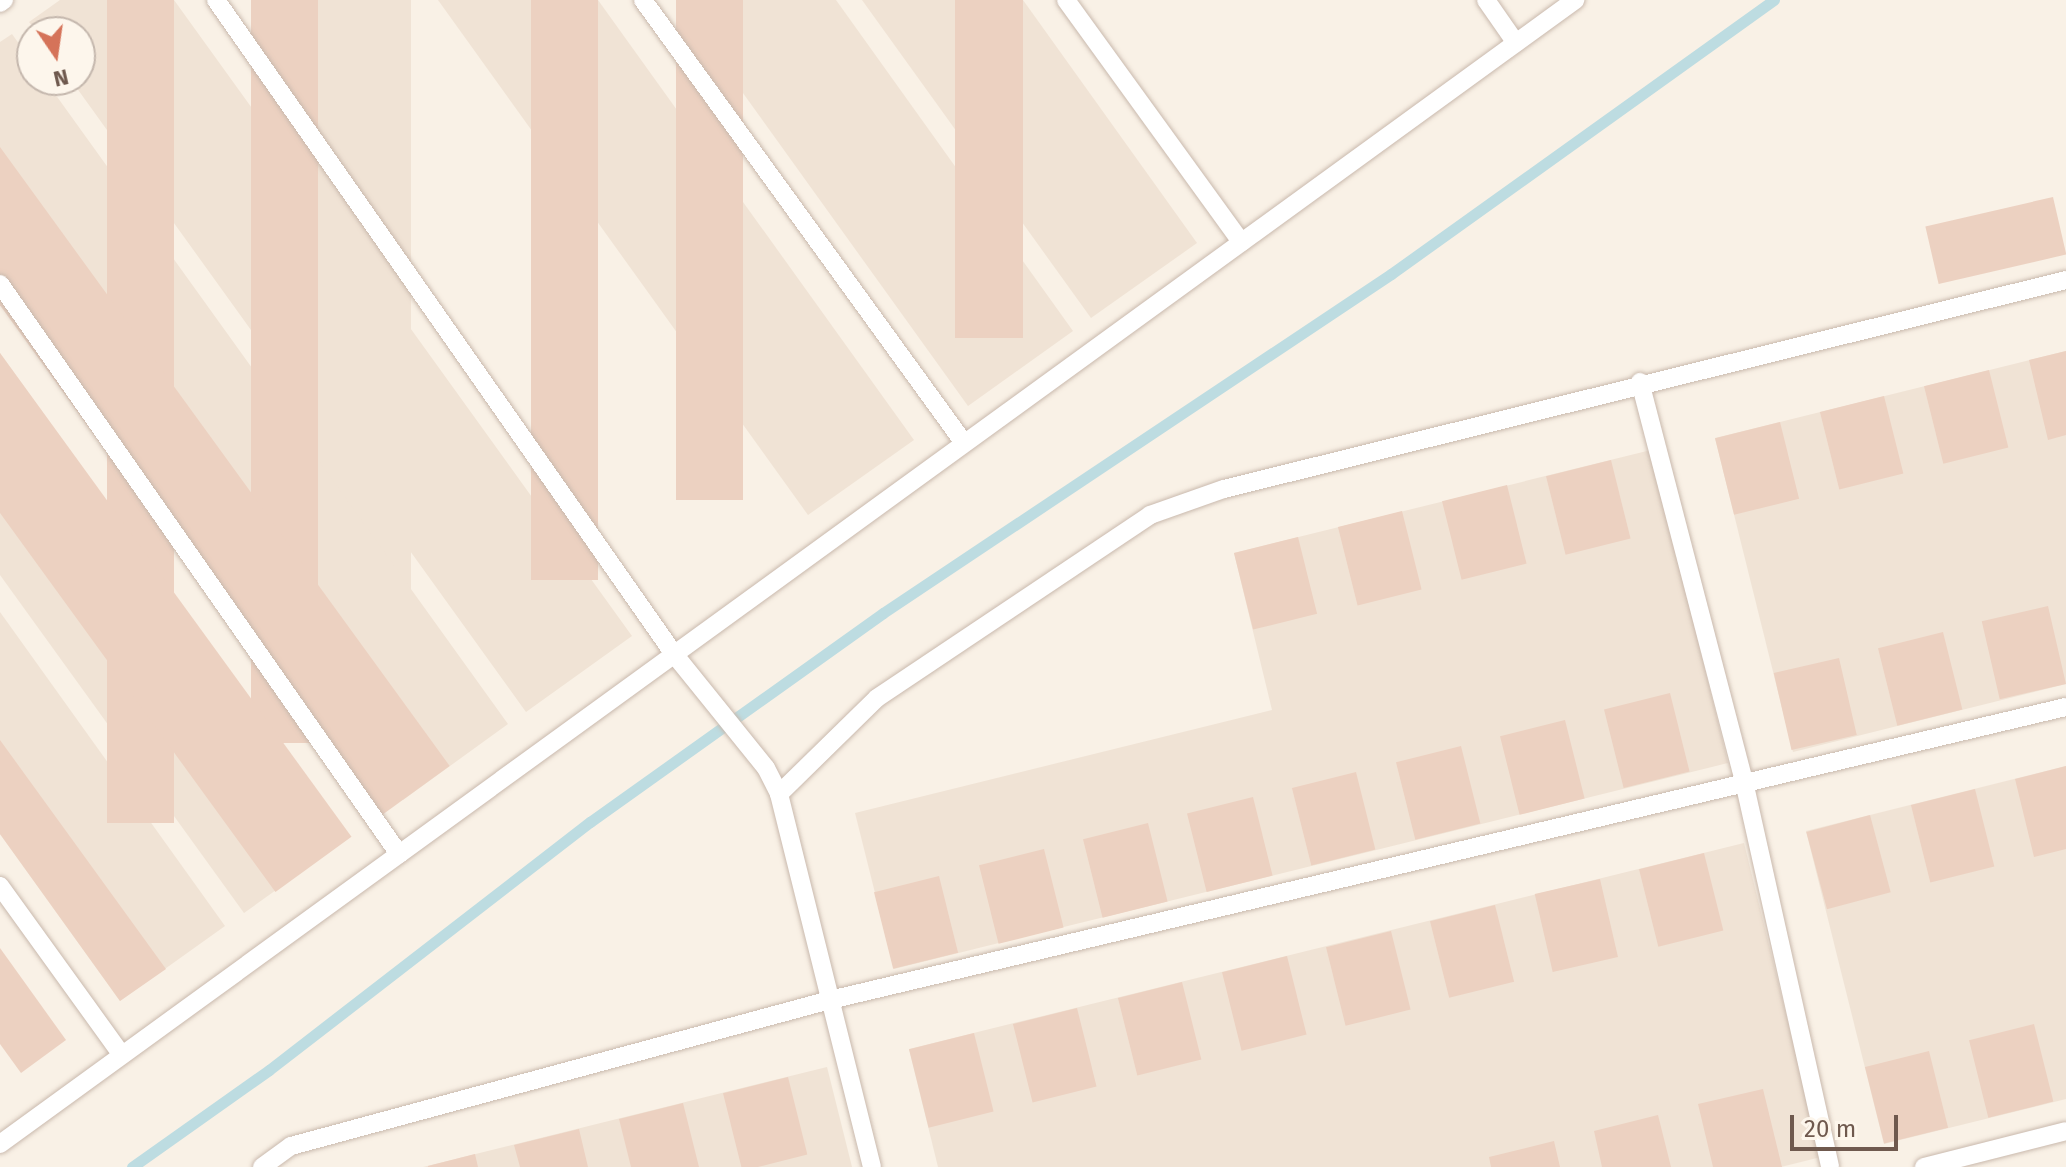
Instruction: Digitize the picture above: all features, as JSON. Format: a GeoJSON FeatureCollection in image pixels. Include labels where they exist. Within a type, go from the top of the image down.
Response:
{"type":"FeatureCollection","features":[{"type":"Feature","properties":{"kind":"lane"},"geometry":{"type":"LineString","coordinates":[[216,0],[674,654],[766,768],[779,794],[872,1167]]}},
{"type":"Feature","properties":{"kind":"lane"},"geometry":{"type":"LineString","coordinates":[[643,0],[964,443]]}},
{"type":"Feature","properties":{"kind":"lane"},"geometry":{"type":"LineString","coordinates":[[1066,0],[1241,242]]}},
{"type":"Feature","properties":{"kind":"lane"},"geometry":{"type":"LineString","coordinates":[[1486,0],[1516,43]]}},
{"type":"Feature","properties":{"kind":"lane"},"geometry":{"type":"LineString","coordinates":[[0,1144],[1575,0]]}},
{"type":"Feature","properties":{"kind":"lane"},"geometry":{"type":"LineString","coordinates":[[779,794],[877,698],[1150,515],[1224,489],[1640,382],[2066,280]]}},
{"type":"Feature","properties":{"kind":"lane"},"geometry":{"type":"LineString","coordinates":[[0,284],[399,854]]}},
{"type":"Feature","properties":{"kind":"lane"},"geometry":{"type":"LineString","coordinates":[[1640,382],[1745,786],[1830,1167]]}},
{"type":"Feature","properties":{"kind":"lane"},"geometry":{"type":"LineString","coordinates":[[262,1167],[291,1146],[830,1000],[1745,786],[2066,707]]}},
{"type":"Feature","properties":{"kind":"lane"},"geometry":{"type":"LineString","coordinates":[[0,886],[122,1055]]}},
{"type":"Feature","properties":{"kind":"lane"},"geometry":{"type":"LineString","coordinates":[[1924,1167],[2066,1131]]}},
{"type":"Feature","properties":{"kind":"shaded area"},"geometry":{"type":"Polygon","coordinates":[[[60,0],[174,0],[632,636],[526,712],[83,96],[96,96],[96,16],[37,16],[60,0]]]}},
{"type":"Feature","properties":{"kind":"shaded area"},"geometry":{"type":"Polygon","coordinates":[[[251,0],[411,0],[411,743],[251,743],[251,0]]]}},
{"type":"Feature","properties":{"kind":"shaded area"},"geometry":{"type":"Polygon","coordinates":[[[438,0],[598,0],[914,440],[808,515],[438,0]]]}},
{"type":"Feature","properties":{"kind":"shaded area"},"geometry":{"type":"Polygon","coordinates":[[[676,0],[836,0],[1073,331],[968,406],[676,0]]]}},
{"type":"Feature","properties":{"kind":"shaded area"},"geometry":{"type":"Polygon","coordinates":[[[862,0],[1023,0],[1197,243],[1091,318],[862,0]]]}},
{"type":"Feature","properties":{"kind":"shaded area"},"geometry":{"type":"Polygon","coordinates":[[[12,34],[16,40],[16,96],[57,96],[508,724],[403,800],[0,240],[0,42],[12,34]]]}},
{"type":"Feature","properties":{"kind":"shaded area"},"geometry":{"type":"Polygon","coordinates":[[[2066,351],[2066,684],[1793,752],[1715,438],[2066,351]]]}},
{"type":"Feature","properties":{"kind":"shaded area"},"geometry":{"type":"Polygon","coordinates":[[[0,353],[349,838],[244,913],[0,575],[0,353]]]}},
{"type":"Feature","properties":{"kind":"shaded area"},"geometry":{"type":"Polygon","coordinates":[[[1651,450],[1728,763],[894,969],[855,813],[1272,710],[1234,553],[1651,450]]]}},
{"type":"Feature","properties":{"kind":"shaded area"},"geometry":{"type":"Polygon","coordinates":[[[0,612],[225,926],[120,1001],[0,834],[0,612]]]}},
{"type":"Feature","properties":{"kind":"shaded area"},"geometry":{"type":"Polygon","coordinates":[[[2066,766],[2066,1099],[1884,1144],[1806,831],[2066,766]]]}},
{"type":"Feature","properties":{"kind":"shaded area"},"geometry":{"type":"Polygon","coordinates":[[[1744,843],[1821,1157],[1781,1167],[938,1167],[909,1049],[1744,843]]]}},
{"type":"Feature","properties":{"kind":"shaded area"},"geometry":{"type":"Polygon","coordinates":[[[827,1067],[852,1167],[423,1167],[827,1067]]]}},
{"type":"Feature","properties":{"kind":"building"},"geometry":{"type":"Polygon","coordinates":[[[107,0],[174,0],[174,823],[107,823],[107,0]]]}},
{"type":"Feature","properties":{"kind":"building"},"geometry":{"type":"Polygon","coordinates":[[[251,0],[318,0],[318,743],[251,743],[251,0]]]}},
{"type":"Feature","properties":{"kind":"building"},"geometry":{"type":"Polygon","coordinates":[[[531,0],[598,0],[598,580],[531,580],[531,0]]]}},
{"type":"Feature","properties":{"kind":"building"},"geometry":{"type":"Polygon","coordinates":[[[676,0],[743,0],[743,500],[676,500],[676,0]]]}},
{"type":"Feature","properties":{"kind":"building"},"geometry":{"type":"Polygon","coordinates":[[[955,0],[1023,0],[1023,338],[955,338],[955,0]]]}},
{"type":"Feature","properties":{"kind":"building"},"geometry":{"type":"Polygon","coordinates":[[[0,147],[450,766],[374,821],[0,305],[0,147]]]}},
{"type":"Feature","properties":{"kind":"building"},"geometry":{"type":"Polygon","coordinates":[[[2053,197],[2066,255],[1939,284],[1925,226],[2053,197]]]}},
{"type":"Feature","properties":{"kind":"building"},"geometry":{"type":"Polygon","coordinates":[[[2066,351],[2066,435],[2048,440],[2029,360],[2066,351]]]}},
{"type":"Feature","properties":{"kind":"building"},"geometry":{"type":"Polygon","coordinates":[[[0,353],[351,837],[275,892],[0,513],[0,353]]]}},
{"type":"Feature","properties":{"kind":"building"},"geometry":{"type":"Polygon","coordinates":[[[1989,370],[2008,448],[1943,464],[1924,386],[1989,370]]]}},
{"type":"Feature","properties":{"kind":"building"},"geometry":{"type":"Polygon","coordinates":[[[1884,396],[1903,474],[1839,490],[1820,412],[1884,396]]]}},
{"type":"Feature","properties":{"kind":"building"},"geometry":{"type":"Polygon","coordinates":[[[1780,422],[1799,499],[1734,515],[1715,438],[1780,422]]]}},
{"type":"Feature","properties":{"kind":"building"},"geometry":{"type":"Polygon","coordinates":[[[1611,460],[1631,539],[1566,555],[1546,476],[1611,460]]]}},
{"type":"Feature","properties":{"kind":"building"},"geometry":{"type":"Polygon","coordinates":[[[1507,485],[1527,564],[1462,580],[1442,501],[1507,485]]]}},
{"type":"Feature","properties":{"kind":"building"},"geometry":{"type":"Polygon","coordinates":[[[1402,511],[1422,590],[1358,606],[1338,527],[1402,511]]]}},
{"type":"Feature","properties":{"kind":"building"},"geometry":{"type":"Polygon","coordinates":[[[1298,537],[1317,614],[1253,630],[1234,553],[1298,537]]]}},
{"type":"Feature","properties":{"kind":"building"},"geometry":{"type":"Polygon","coordinates":[[[2048,606],[2066,684],[2000,699],[1982,621],[2048,606]]]}},
{"type":"Feature","properties":{"kind":"building"},"geometry":{"type":"Polygon","coordinates":[[[1943,632],[1962,710],[1897,726],[1878,648],[1943,632]]]}},
{"type":"Feature","properties":{"kind":"building"},"geometry":{"type":"Polygon","coordinates":[[[1839,658],[1857,735],[1791,750],[1774,673],[1839,658]]]}},
{"type":"Feature","properties":{"kind":"building"},"geometry":{"type":"Polygon","coordinates":[[[1670,693],[1690,772],[1624,788],[1604,709],[1670,693]]]}},
{"type":"Feature","properties":{"kind":"building"},"geometry":{"type":"Polygon","coordinates":[[[1565,720],[1585,799],[1520,815],[1500,736],[1565,720]]]}},
{"type":"Feature","properties":{"kind":"building"},"geometry":{"type":"Polygon","coordinates":[[[0,740],[166,969],[120,1001],[0,834],[0,740]]]}},
{"type":"Feature","properties":{"kind":"building"},"geometry":{"type":"Polygon","coordinates":[[[1461,746],[1480,824],[1415,840],[1396,762],[1461,746]]]}},
{"type":"Feature","properties":{"kind":"building"},"geometry":{"type":"Polygon","coordinates":[[[2066,766],[2066,849],[2034,857],[2015,779],[2066,766]]]}},
{"type":"Feature","properties":{"kind":"building"},"geometry":{"type":"Polygon","coordinates":[[[1356,772],[1375,850],[1311,866],[1292,788],[1356,772]]]}},
{"type":"Feature","properties":{"kind":"building"},"geometry":{"type":"Polygon","coordinates":[[[1975,789],[1994,867],[1930,883],[1911,805],[1975,789]]]}},
{"type":"Feature","properties":{"kind":"building"},"geometry":{"type":"Polygon","coordinates":[[[1253,797],[1273,876],[1207,892],[1187,813],[1253,797]]]}},
{"type":"Feature","properties":{"kind":"building"},"geometry":{"type":"Polygon","coordinates":[[[1870,815],[1891,892],[1827,909],[1806,832],[1870,815]]]}},
{"type":"Feature","properties":{"kind":"building"},"geometry":{"type":"Polygon","coordinates":[[[1148,823],[1168,902],[1103,918],[1083,839],[1148,823]]]}},
{"type":"Feature","properties":{"kind":"building"},"geometry":{"type":"Polygon","coordinates":[[[1044,849],[1064,928],[999,944],[979,865],[1044,849]]]}},
{"type":"Feature","properties":{"kind":"building"},"geometry":{"type":"Polygon","coordinates":[[[1704,853],[1723,931],[1658,947],[1639,869],[1704,853]]]}},
{"type":"Feature","properties":{"kind":"building"},"geometry":{"type":"Polygon","coordinates":[[[939,876],[958,953],[893,969],[874,892],[939,876]]]}},
{"type":"Feature","properties":{"kind":"building"},"geometry":{"type":"Polygon","coordinates":[[[1600,879],[1618,957],[1553,972],[1535,894],[1600,879]]]}},
{"type":"Feature","properties":{"kind":"building"},"geometry":{"type":"Polygon","coordinates":[[[1495,905],[1514,982],[1449,998],[1430,921],[1495,905]]]}},
{"type":"Feature","properties":{"kind":"building"},"geometry":{"type":"Polygon","coordinates":[[[1391,931],[1411,1010],[1346,1026],[1326,947],[1391,931]]]}},
{"type":"Feature","properties":{"kind":"building"},"geometry":{"type":"Polygon","coordinates":[[[0,948],[66,1040],[21,1073],[0,1044],[0,948]]]}},
{"type":"Feature","properties":{"kind":"building"},"geometry":{"type":"Polygon","coordinates":[[[1287,956],[1307,1035],[1242,1051],[1222,972],[1287,956]]]}},
{"type":"Feature","properties":{"kind":"building"},"geometry":{"type":"Polygon","coordinates":[[[1182,982],[1201,1060],[1137,1076],[1118,998],[1182,982]]]}},
{"type":"Feature","properties":{"kind":"building"},"geometry":{"type":"Polygon","coordinates":[[[1077,1008],[1097,1087],[1033,1103],[1013,1024],[1077,1008]]]}},
{"type":"Feature","properties":{"kind":"building"},"geometry":{"type":"Polygon","coordinates":[[[2034,1024],[2053,1102],[1988,1118],[1969,1040],[2034,1024]]]}},
{"type":"Feature","properties":{"kind":"building"},"geometry":{"type":"Polygon","coordinates":[[[974,1033],[994,1112],[929,1128],[909,1049],[974,1033]]]}},
{"type":"Feature","properties":{"kind":"building"},"geometry":{"type":"Polygon","coordinates":[[[1929,1051],[1948,1128],[1884,1144],[1865,1067],[1929,1051]]]}},
{"type":"Feature","properties":{"kind":"building"},"geometry":{"type":"Polygon","coordinates":[[[788,1077],[807,1155],[758,1167],[741,1167],[723,1093],[788,1077]]]}},
{"type":"Feature","properties":{"kind":"building"},"geometry":{"type":"Polygon","coordinates":[[[1763,1089],[1782,1167],[1713,1167],[1698,1104],[1763,1089]]]}},
{"type":"Feature","properties":{"kind":"building"},"geometry":{"type":"Polygon","coordinates":[[[683,1103],[699,1167],[631,1167],[619,1119],[683,1103]]]}},
{"type":"Feature","properties":{"kind":"building"},"geometry":{"type":"Polygon","coordinates":[[[1658,1115],[1671,1167],[1602,1167],[1594,1131],[1658,1115]]]}},
{"type":"Feature","properties":{"kind":"building"},"geometry":{"type":"Polygon","coordinates":[[[579,1129],[588,1167],[520,1167],[514,1145],[579,1129]]]}},
{"type":"Feature","properties":{"kind":"building"},"geometry":{"type":"Polygon","coordinates":[[[1554,1141],[1560,1167],[1491,1167],[1489,1157],[1554,1141]]]}},
{"type":"Feature","properties":{"kind":"building"},"geometry":{"type":"Polygon","coordinates":[[[475,1154],[478,1167],[428,1167],[428,1166],[475,1154]]]}},
{"type":"Feature","properties":{"kind":"waterway"},"geometry":{"type":"LineString","coordinates":[[132,1167],[269,1070],[590,822],[883,613],[1391,274],[1774,0]]}}]}
